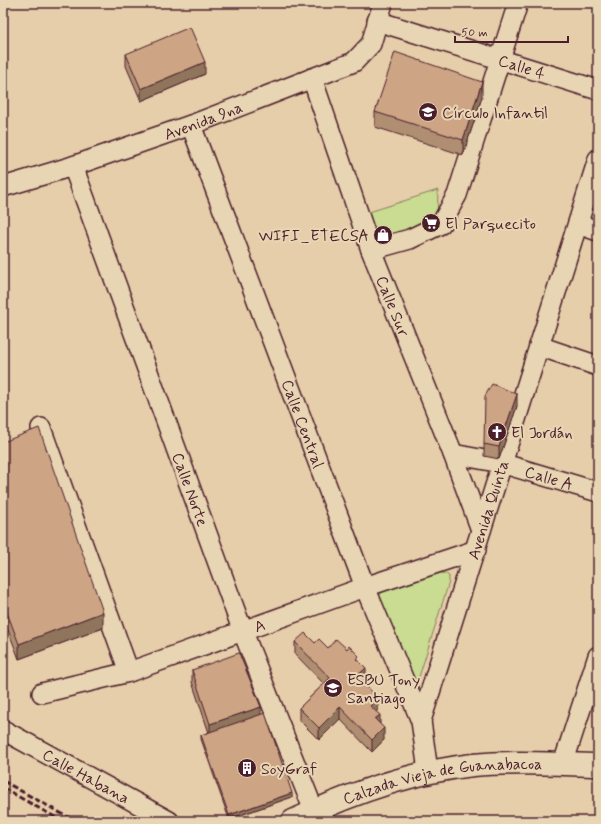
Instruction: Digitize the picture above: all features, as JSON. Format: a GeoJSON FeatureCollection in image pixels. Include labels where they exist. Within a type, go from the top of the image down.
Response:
{"type":"FeatureCollection","features":[{"type":"Feature","properties":{"kind":"main road","name":"Calzada Vieja de Guanabacoa"},"geometry":{"type":"LineString","coordinates":[[294,821],[314,811],[373,788],[428,771],[513,763],[598,764]]}},
{"type":"Feature","properties":{"kind":"street","name":"Avenida 9na"},"geometry":{"type":"LineString","coordinates":[[3,187],[73,166],[191,125],[354,62],[371,44],[383,3]]}},
{"type":"Feature","properties":{"kind":"street"},"geometry":{"type":"LineString","coordinates":[[371,250],[410,239],[441,224],[457,195],[518,3]]}},
{"type":"Feature","properties":{"kind":"street","name":"Calle 4"},"geometry":{"type":"LineString","coordinates":[[377,21],[598,90]]}},
{"type":"Feature","properties":{"kind":"street","name":"Calle Sur"},"geometry":{"type":"LineString","coordinates":[[312,78],[371,250],[453,454],[481,530]]}},
{"type":"Feature","properties":{"kind":"street","name":"Calle Central"},"geometry":{"type":"LineString","coordinates":[[191,125],[365,587],[421,721]]}},
{"type":"Feature","properties":{"kind":"street","name":"Avenida Quinta"},"geometry":{"type":"LineString","coordinates":[[428,771],[421,721],[598,159]]}},
{"type":"Feature","properties":{"kind":"street","name":"Calle Norte"},"geometry":{"type":"LineString","coordinates":[[73,166],[243,632],[314,811]]}},
{"type":"Feature","properties":{"kind":"street"},"geometry":{"type":"LineString","coordinates":[[578,224],[598,231]]}},
{"type":"Feature","properties":{"kind":"street"},"geometry":{"type":"LineString","coordinates":[[539,346],[598,366]]}},
{"type":"Feature","properties":{"kind":"street"},"geometry":{"type":"LineString","coordinates":[[41,428],[129,672]]}},
{"type":"Feature","properties":{"kind":"street","name":"Calle A"},"geometry":{"type":"LineString","coordinates":[[453,454],[501,464],[598,492]]}},
{"type":"Feature","properties":{"kind":"street","name":"A"},"geometry":{"type":"LineString","coordinates":[[42,693],[129,672],[365,587],[476,550]]}},
{"type":"Feature","properties":{"kind":"street"},"geometry":{"type":"LineString","coordinates":[[564,764],[598,656]]}},
{"type":"Feature","properties":{"kind":"street","name":"Calle Habana"},"geometry":{"type":"LineString","coordinates":[[3,730],[169,821]]}},
{"type":"Feature","properties":{"kind":"green space"},"geometry":{"type":"Polygon","coordinates":[[[438,190],[437,223],[375,246],[366,213],[438,190]]]}},
{"type":"Feature","properties":{"kind":"green space"},"geometry":{"type":"Polygon","coordinates":[[[441,573],[449,576],[449,582],[419,677],[414,680],[377,598],[383,592],[441,573]]]}},
{"type":"Feature","properties":{"kind":"building"},"geometry":{"type":"Polygon","coordinates":[[[190,27],[205,62],[141,89],[126,54],[190,27]]]}},
{"type":"Feature","properties":{"kind":"building","name":"Círculo Infantil"},"geometry":{"type":"Polygon","coordinates":[[[395,52],[482,82],[463,140],[375,112],[395,52]]]}},
{"type":"Feature","properties":{"kind":"building","name":"El Jordán"},"geometry":{"type":"Polygon","coordinates":[[[492,384],[517,394],[499,447],[484,444],[485,396],[492,384]]]}},
{"type":"Feature","properties":{"kind":"building"},"geometry":{"type":"Polygon","coordinates":[[[39,428],[103,612],[19,644],[3,602],[3,442],[39,428]]]}},
{"type":"Feature","properties":{"kind":"building"},"geometry":{"type":"Polygon","coordinates":[[[305,633],[315,643],[319,639],[328,648],[336,639],[347,649],[349,646],[359,656],[357,659],[366,668],[357,676],[378,698],[370,706],[380,715],[375,719],[384,728],[372,740],[340,707],[319,728],[299,708],[330,678],[295,642],[305,633]]]}},
{"type":"Feature","properties":{"kind":"building"},"geometry":{"type":"Polygon","coordinates":[[[239,653],[261,707],[210,724],[192,670],[239,653]]]}},
{"type":"Feature","properties":{"kind":"building","name":"SoyGraf"},"geometry":{"type":"Polygon","coordinates":[[[265,713],[292,793],[229,815],[201,735],[265,713]]]}},
{"type":"Feature","properties":{"kind":"building"},"geometry":{"type":"Polygon","coordinates":[[[3,816],[11,821],[3,821],[3,816]]]}},
{"type":"Feature","properties":{"kind":"railway"},"geometry":{"type":"LineString","coordinates":[[3,781],[75,821]]}},
{"type":"Feature","properties":{"kind":"railway"},"geometry":{"type":"LineString","coordinates":[[3,788],[62,821]]}},
{"type":"Feature","properties":{"kind":"place","name":"Círculo Infantil"},"geometry":{"type":"Point","coordinates":[428,112]}},
{"type":"Feature","properties":{"kind":"place","name":"El Parquecito"},"geometry":{"type":"Point","coordinates":[431,223]}},
{"type":"Feature","properties":{"kind":"place","name":"WIFI_ETECSA"},"geometry":{"type":"Point","coordinates":[383,235]}},
{"type":"Feature","properties":{"kind":"place","name":"El Jordán"},"geometry":{"type":"Point","coordinates":[497,432]}},
{"type":"Feature","properties":{"kind":"place","name":"ESBU Tony Santiago"},"geometry":{"type":"Point","coordinates":[333,688]}},
{"type":"Feature","properties":{"kind":"place","name":"SoyGraf"},"geometry":{"type":"Point","coordinates":[247,768]}}]}
